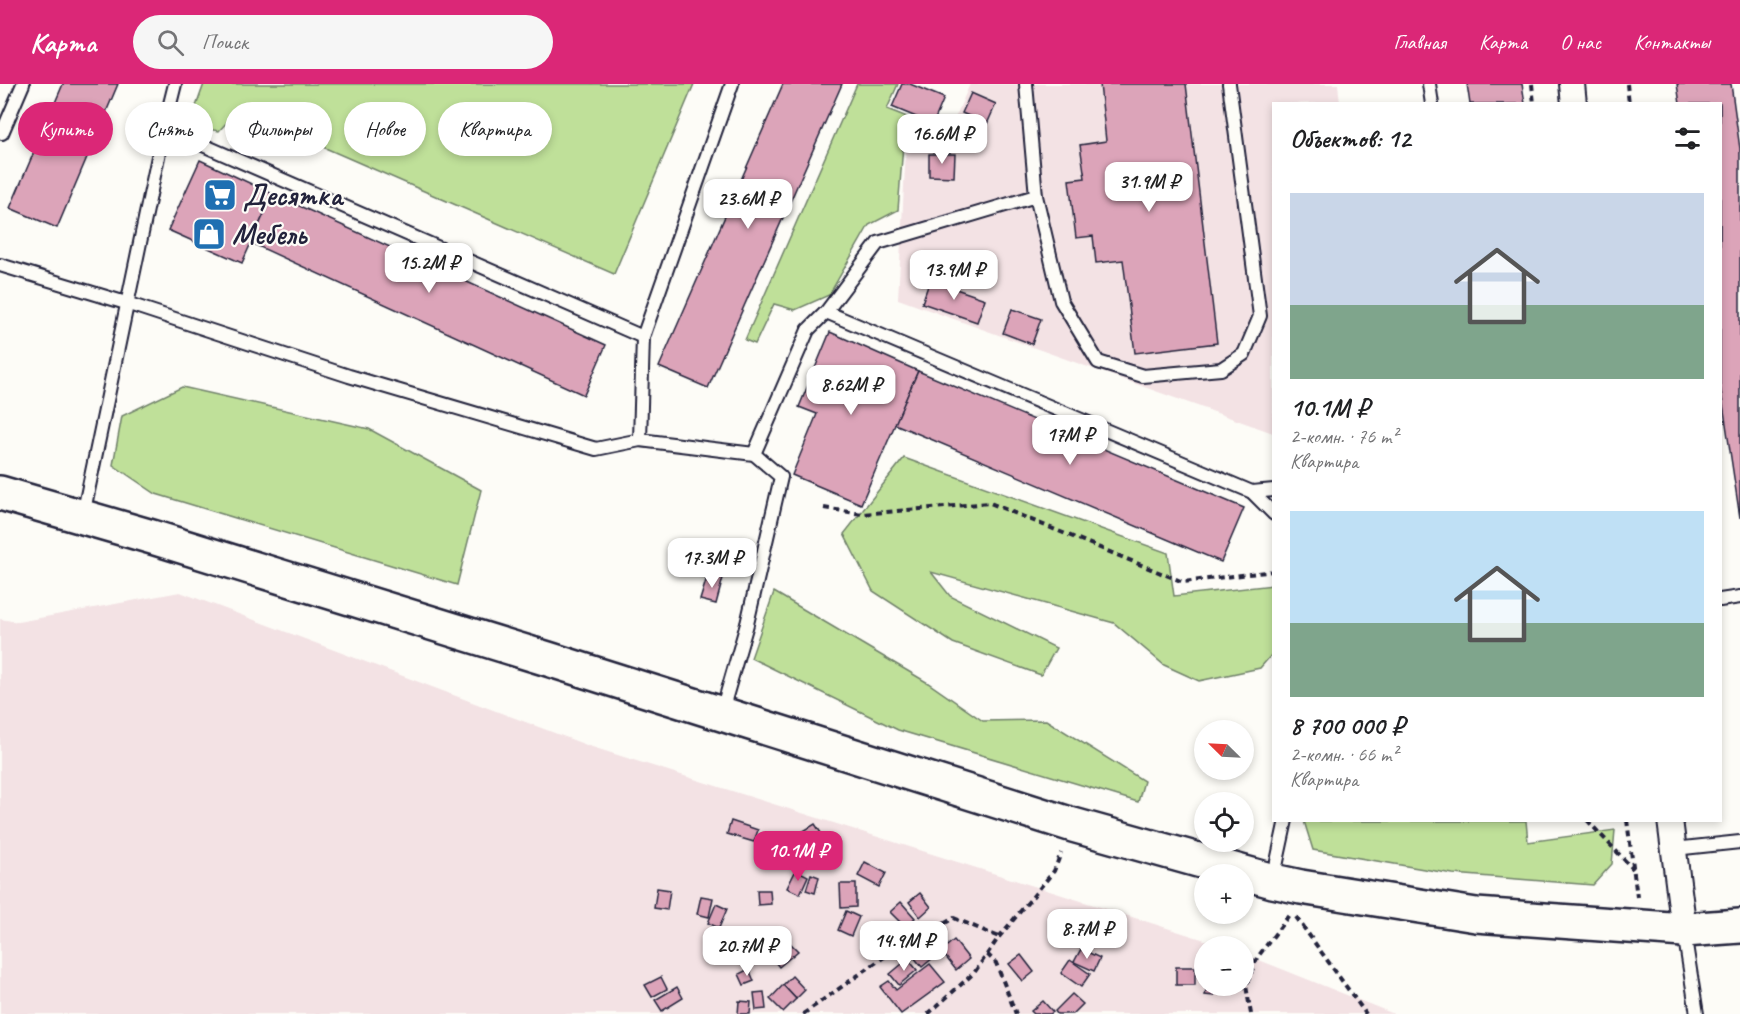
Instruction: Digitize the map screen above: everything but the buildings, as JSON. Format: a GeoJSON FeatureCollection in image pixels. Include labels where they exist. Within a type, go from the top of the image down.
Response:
{"type":"FeatureCollection","features":[{"type":"Feature","properties":{"kind":"street"},"geometry":{"type":"LineString","coordinates":[[1572,84],[1574,102]]}},
{"type":"Feature","properties":{"kind":"street"},"geometry":{"type":"LineString","coordinates":[[0,493],[83,516],[548,658],[721,715],[1073,825],[1273,881],[1476,915],[1684,930],[1740,926]]}},
{"type":"Feature","properties":{"kind":"street"},"geometry":{"type":"LineString","coordinates":[[1670,822],[1684,930]]}},
{"type":"Feature","properties":{"kind":"lane"},"geometry":{"type":"LineString","coordinates":[[1,134],[23,84]]}},
{"type":"Feature","properties":{"kind":"lane"},"geometry":{"type":"LineString","coordinates":[[170,102],[175,84]]}},
{"type":"Feature","properties":{"kind":"lane"},"geometry":{"type":"LineString","coordinates":[[640,440],[643,337],[732,84]]}},
{"type":"Feature","properties":{"kind":"lane"},"geometry":{"type":"LineString","coordinates":[[1026,84],[1036,196],[1061,301],[1098,362],[1143,376],[1221,369],[1244,354],[1260,316],[1229,84]]}},
{"type":"Feature","properties":{"kind":"lane"},"geometry":{"type":"LineString","coordinates":[[1429,84],[1432,102]]}},
{"type":"Feature","properties":{"kind":"lane"},"geometry":{"type":"LineString","coordinates":[[213,149],[643,337]]}},
{"type":"Feature","properties":{"kind":"lane"},"geometry":{"type":"LineString","coordinates":[[83,516],[158,156]]}},
{"type":"Feature","properties":{"kind":"lane"},"geometry":{"type":"LineString","coordinates":[[754,454],[808,330],[826,312],[878,243],[1036,196]]}},
{"type":"Feature","properties":{"kind":"lane"},"geometry":{"type":"LineString","coordinates":[[0,265],[126,303],[349,376],[596,449],[640,440],[754,454],[781,477],[747,624],[721,715]]}},
{"type":"Feature","properties":{"kind":"lane"},"geometry":{"type":"LineString","coordinates":[[826,312],[1252,492],[1272,512]]}},
{"type":"Feature","properties":{"kind":"lane"},"geometry":{"type":"LineString","coordinates":[[1252,492],[1272,490]]}},
{"type":"Feature","properties":{"kind":"lane"},"geometry":{"type":"LineString","coordinates":[[1722,600],[1740,597]]}},
{"type":"Feature","properties":{"kind":"lane"},"geometry":{"type":"LineString","coordinates":[[1273,881],[1286,822]]}},
{"type":"Feature","properties":{"kind":"lane"},"geometry":{"type":"LineString","coordinates":[[1674,849],[1740,842]]}},
{"type":"Feature","properties":{"kind":"lane"},"geometry":{"type":"LineString","coordinates":[[1684,930],[1697,1014]]}},
{"type":"Feature","properties":{"kind":"path"},"geometry":{"type":"LineString","coordinates":[[1532,84],[1534,102]]}},
{"type":"Feature","properties":{"kind":"path"},"geometry":{"type":"LineString","coordinates":[[1627,84],[1629,102]]}},
{"type":"Feature","properties":{"kind":"path"},"geometry":{"type":"LineString","coordinates":[[824,508],[861,514],[990,503],[1183,582],[1272,571]]}},
{"type":"Feature","properties":{"kind":"path"},"geometry":{"type":"LineString","coordinates":[[1589,822],[1634,869]]}},
{"type":"Feature","properties":{"kind":"path"},"geometry":{"type":"LineString","coordinates":[[1627,822],[1641,927]]}},
{"type":"Feature","properties":{"kind":"path"},"geometry":{"type":"LineString","coordinates":[[928,1014],[974,973],[999,937],[1054,871],[1073,825]]}},
{"type":"Feature","properties":{"kind":"path"},"geometry":{"type":"LineString","coordinates":[[1251,1014],[1246,986],[1249,976],[1257,958],[1293,911],[1366,1014]]}},
{"type":"Feature","properties":{"kind":"path"},"geometry":{"type":"LineString","coordinates":[[803,1014],[884,957],[954,918],[999,937]]}},
{"type":"Feature","properties":{"kind":"path"},"geometry":{"type":"LineString","coordinates":[[987,954],[996,963],[1016,1014]]}},
{"type":"Feature","properties":{"kind":"shaded area"},"geometry":{"type":"Polygon","coordinates":[[[970,84],[1338,84],[1340,102],[1272,102],[1272,433],[898,299],[906,148],[942,148],[970,84]]]}},
{"type":"Feature","properties":{"kind":"shaded area"},"geometry":{"type":"Polygon","coordinates":[[[180,592],[589,746],[1194,937],[1194,996],[1254,996],[1254,958],[1394,1014],[0,1014],[0,619],[18,622],[180,592]]]}},
{"type":"Feature","properties":{"kind":"green space"},"geometry":{"type":"Polygon","coordinates":[[[204,84],[694,84],[614,274],[332,151],[332,102],[225,102],[225,124],[219,131],[213,130],[213,102],[198,102],[204,84]]]}},
{"type":"Feature","properties":{"kind":"green space"},"geometry":{"type":"Polygon","coordinates":[[[857,84],[898,84],[887,109],[935,128],[933,142],[903,145],[898,210],[869,225],[829,295],[795,310],[774,304],[755,344],[745,340],[857,84]]]}},
{"type":"Feature","properties":{"kind":"green space"},"geometry":{"type":"Polygon","coordinates":[[[182,387],[369,429],[481,490],[457,585],[156,494],[113,465],[122,416],[182,387]]]}},
{"type":"Feature","properties":{"kind":"green space"},"geometry":{"type":"Polygon","coordinates":[[[904,458],[1168,553],[1174,596],[1272,585],[1272,654],[1260,668],[1199,681],[1164,665],[1114,623],[931,572],[950,596],[1056,648],[1041,675],[953,643],[873,591],[844,534],[904,458]]]}},
{"type":"Feature","properties":{"kind":"green space"},"geometry":{"type":"Polygon","coordinates":[[[774,592],[928,683],[983,721],[1046,720],[1144,781],[1138,802],[898,730],[751,658],[774,592]]]}},
{"type":"Feature","properties":{"kind":"green space"},"geometry":{"type":"Polygon","coordinates":[[[1304,822],[1526,822],[1528,842],[1615,830],[1612,864],[1593,885],[1453,874],[1313,850],[1304,822]]]}},
{"type":"Feature","properties":{"kind":"place","name":"Десятка"},"geometry":{"type":"Point","coordinates":[220,195]}},
{"type":"Feature","properties":{"kind":"place","name":"Мебель"},"geometry":{"type":"Point","coordinates":[209,234]}}]}
